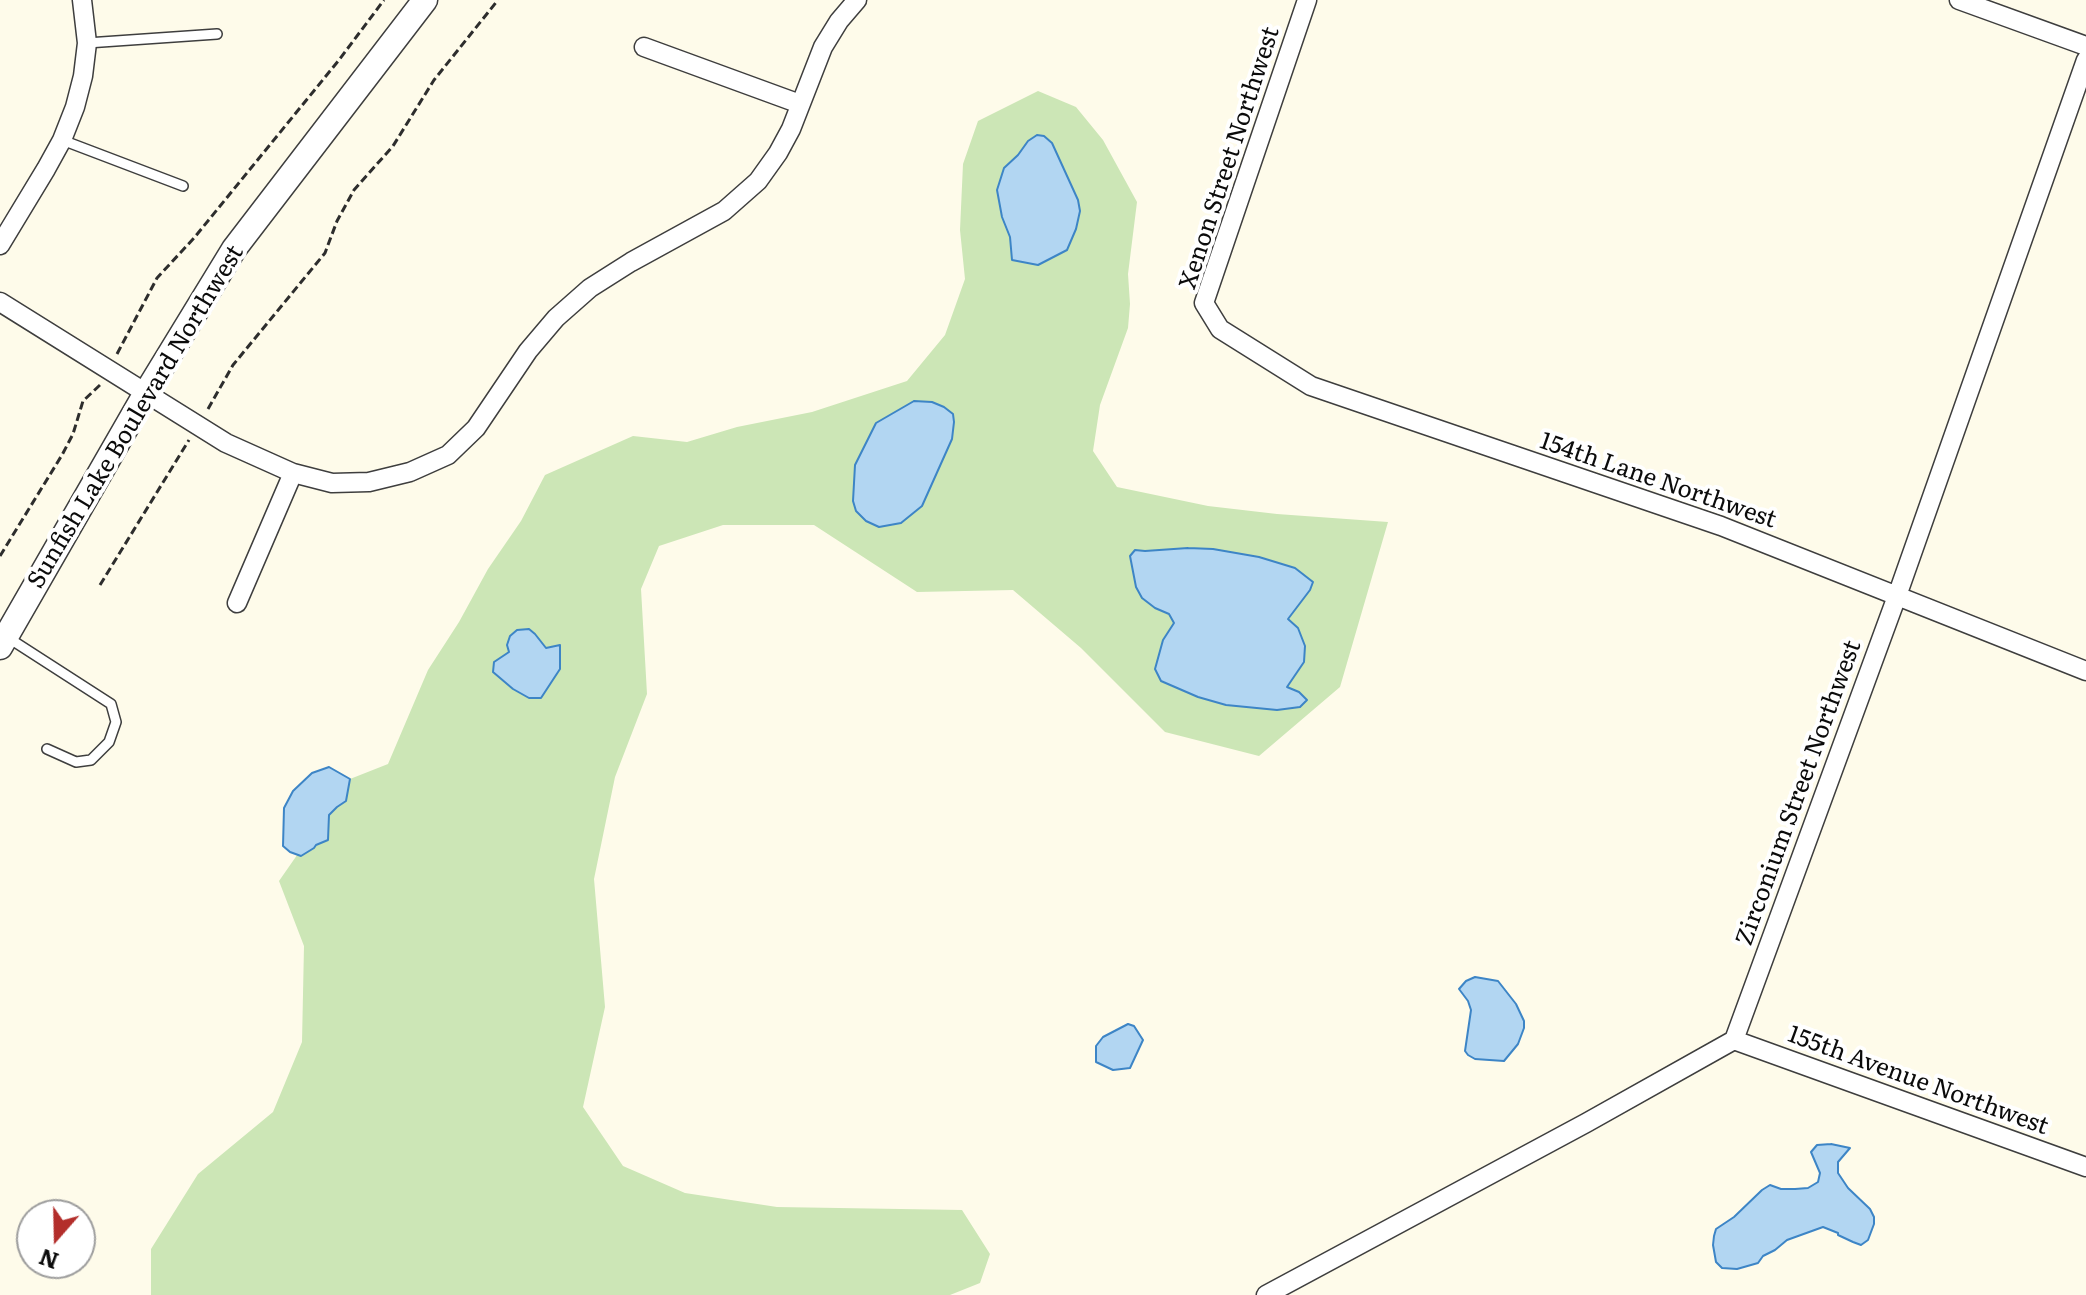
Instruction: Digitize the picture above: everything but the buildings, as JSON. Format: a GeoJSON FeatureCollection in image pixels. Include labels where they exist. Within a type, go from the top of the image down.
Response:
{"type":"FeatureCollection","features":[{"type":"Feature","properties":{"kind":"street"},"geometry":{"type":"LineString","coordinates":[[0,245],[62,140],[75,107],[87,43],[82,0]]}},
{"type":"Feature","properties":{"kind":"street","name":"Sunfish Lake Boulevard Northwest"},"geometry":{"type":"LineString","coordinates":[[4,642],[146,393],[234,249],[425,0]]}},
{"type":"Feature","properties":{"kind":"street"},"geometry":{"type":"LineString","coordinates":[[0,302],[226,443],[293,473],[332,483],[369,482],[410,472],[448,455],[476,428],[540,337],[578,298],[631,262],[724,211],[758,181],[791,129],[823,47],[857,0]]}},
{"type":"Feature","properties":{"kind":"street","name":"Xenon Street Northwest"},"geometry":{"type":"LineString","coordinates":[[1220,329],[1204,303],[1307,0]]}},
{"type":"Feature","properties":{"kind":"street"},"geometry":{"type":"LineString","coordinates":[[1959,0],[2086,46]]}},
{"type":"Feature","properties":{"kind":"street"},"geometry":{"type":"LineString","coordinates":[[644,47],[800,104]]}},
{"type":"Feature","properties":{"kind":"street","name":"Zirconium Street Northwest"},"geometry":{"type":"LineString","coordinates":[[1734,1040],[1897,596],[2086,60]]}},
{"type":"Feature","properties":{"kind":"street","name":"154th Lane Northwest"},"geometry":{"type":"LineString","coordinates":[[1220,329],[1311,386],[1721,526],[2086,671]]}},
{"type":"Feature","properties":{"kind":"street"},"geometry":{"type":"LineString","coordinates":[[237,603],[293,473]]}},
{"type":"Feature","properties":{"kind":"street"},"geometry":{"type":"LineString","coordinates":[[1266,1295],[1734,1040]]}},
{"type":"Feature","properties":{"kind":"street","name":"155th Avenue Northwest"},"geometry":{"type":"LineString","coordinates":[[1734,1040],[2086,1167]]}},
{"type":"Feature","properties":{"kind":"lane"},"geometry":{"type":"LineString","coordinates":[[87,43],[217,34]]}},
{"type":"Feature","properties":{"kind":"lane"},"geometry":{"type":"LineString","coordinates":[[62,140],[183,186]]}},
{"type":"Feature","properties":{"kind":"lane"},"geometry":{"type":"LineString","coordinates":[[4,642],[111,704],[116,722],[109,742],[91,760],[76,762],[47,749]]}},
{"type":"Feature","properties":{"kind":"path"},"geometry":{"type":"LineString","coordinates":[[0,556],[62,455],[73,434],[83,401],[99,388],[157,278],[194,238],[384,0]]}},
{"type":"Feature","properties":{"kind":"path"},"geometry":{"type":"LineString","coordinates":[[100,585],[233,365],[325,253],[337,221],[354,190],[393,146],[434,80],[498,0]]}},
{"type":"Feature","properties":{"kind":"green space"},"geometry":{"type":"Polygon","coordinates":[[[1038,91],[1076,107],[1103,140],[1137,202],[1128,274],[1128,328],[1100,405],[1093,451],[1117,487],[1208,506],[1388,522],[1340,687],[1259,756],[1165,732],[1081,648],[1013,590],[917,592],[814,525],[723,525],[659,546],[641,589],[647,694],[615,777],[594,879],[605,1007],[583,1107],[623,1166],[685,1193],[777,1207],[962,1210],[990,1254],[980,1283],[950,1295],[151,1295],[151,1249],[198,1174],[273,1112],[302,1042],[304,946],[279,881],[350,779],[388,764],[428,670],[488,569],[521,521],[545,475],[633,436],[687,442],[737,427],[812,412],[907,381],[945,335],[965,279],[960,230],[963,164],[978,121],[1038,91]]]}},
{"type":"Feature","properties":{"kind":"water"},"geometry":{"type":"Polygon","coordinates":[[[1037,135],[1044,136],[1052,143],[1080,211],[1067,250],[1038,265],[1012,260],[1010,237],[997,190],[1004,168],[1037,135]]]}},
{"type":"Feature","properties":{"kind":"water"},"geometry":{"type":"Polygon","coordinates":[[[914,401],[932,402],[953,414],[952,439],[922,506],[901,523],[879,527],[866,521],[856,511],[853,501],[855,465],[876,423],[914,401]]]}},
{"type":"Feature","properties":{"kind":"water"},"geometry":{"type":"Polygon","coordinates":[[[1188,548],[1259,557],[1295,568],[1313,582],[1288,619],[1298,628],[1305,646],[1304,662],[1287,687],[1307,700],[1300,707],[1277,710],[1226,705],[1161,681],[1155,669],[1163,640],[1174,623],[1169,614],[1142,598],[1136,587],[1130,556],[1135,550],[1188,548]]]}},
{"type":"Feature","properties":{"kind":"water"},"geometry":{"type":"Polygon","coordinates":[[[529,629],[546,648],[560,645],[560,669],[541,698],[529,698],[493,672],[494,662],[509,652],[507,645],[510,636],[517,630],[529,629]]]}},
{"type":"Feature","properties":{"kind":"water"},"geometry":{"type":"Polygon","coordinates":[[[329,767],[350,779],[346,801],[329,815],[328,840],[301,856],[290,852],[283,846],[284,808],[293,791],[312,773],[329,767]]]}},
{"type":"Feature","properties":{"kind":"water"},"geometry":{"type":"Polygon","coordinates":[[[1475,977],[1498,981],[1516,1004],[1524,1021],[1518,1044],[1504,1061],[1475,1059],[1465,1051],[1471,1010],[1459,989],[1475,977]]]}},
{"type":"Feature","properties":{"kind":"water"},"geometry":{"type":"Polygon","coordinates":[[[1128,1024],[1134,1026],[1143,1040],[1130,1068],[1113,1070],[1096,1062],[1096,1046],[1103,1037],[1128,1024]]]}},
{"type":"Feature","properties":{"kind":"water"},"geometry":{"type":"Polygon","coordinates":[[[1817,1145],[1850,1148],[1838,1162],[1838,1173],[1874,1217],[1868,1240],[1861,1245],[1823,1227],[1787,1240],[1758,1263],[1737,1269],[1722,1268],[1716,1262],[1713,1245],[1716,1229],[1770,1185],[1795,1189],[1808,1188],[1818,1182],[1820,1173],[1811,1152],[1817,1145]]]}}]}
